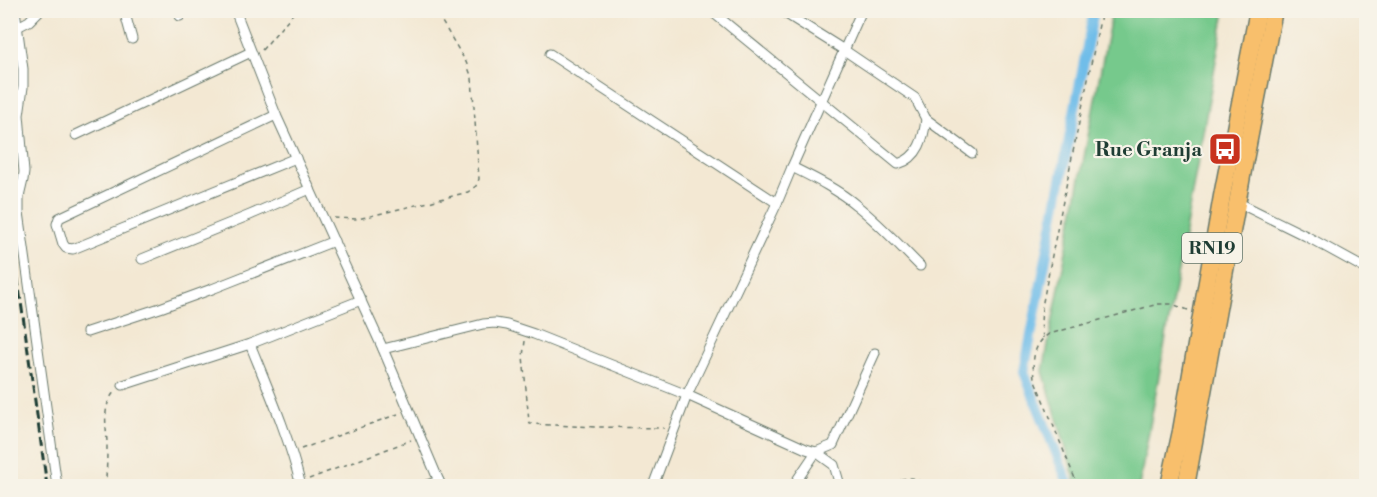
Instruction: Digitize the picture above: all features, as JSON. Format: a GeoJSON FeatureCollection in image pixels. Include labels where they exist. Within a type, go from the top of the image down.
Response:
{"type":"FeatureCollection","features":[{"type":"Feature","properties":{"kind":"highway","name":"RN19"},"geometry":{"type":"LineString","coordinates":[[1186,486],[1258,10]]}},
{"type":"Feature","properties":{"kind":"highway","name":"RN19"},"geometry":{"type":"LineString","coordinates":[[1169,486],[1201,314],[1274,10]]}},
{"type":"Feature","properties":{"kind":"street"},"geometry":{"type":"LineString","coordinates":[[15,10],[14,29],[23,69],[19,115],[24,180],[18,197],[19,212],[57,486]]}},
{"type":"Feature","properties":{"kind":"street"},"geometry":{"type":"LineString","coordinates":[[14,29],[29,21],[40,10]]}},
{"type":"Feature","properties":{"kind":"street"},"geometry":{"type":"LineString","coordinates":[[124,10],[132,39]]}},
{"type":"Feature","properties":{"kind":"street"},"geometry":{"type":"LineString","coordinates":[[235,10],[276,116],[383,349],[440,484],[424,486]]}},
{"type":"Feature","properties":{"kind":"street"},"geometry":{"type":"LineString","coordinates":[[710,10],[898,164],[911,157],[919,147],[926,119]]}},
{"type":"Feature","properties":{"kind":"street"},"geometry":{"type":"LineString","coordinates":[[780,10],[915,98],[926,119],[972,153]]}},
{"type":"Feature","properties":{"kind":"street"},"geometry":{"type":"LineString","coordinates":[[653,486],[687,395],[777,203],[862,10]]}},
{"type":"Feature","properties":{"kind":"street"},"geometry":{"type":"LineString","coordinates":[[550,54],[777,203]]}},
{"type":"Feature","properties":{"kind":"street"},"geometry":{"type":"LineString","coordinates":[[76,135],[252,56]]}},
{"type":"Feature","properties":{"kind":"street"},"geometry":{"type":"LineString","coordinates":[[276,116],[59,218],[57,224],[63,244],[66,248],[73,249],[296,158]]}},
{"type":"Feature","properties":{"kind":"street"},"geometry":{"type":"LineString","coordinates":[[792,167],[832,188],[855,204],[920,266]]}},
{"type":"Feature","properties":{"kind":"street"},"geometry":{"type":"LineString","coordinates":[[142,259],[310,189]]}},
{"type":"Feature","properties":{"kind":"street"},"geometry":{"type":"LineString","coordinates":[[1229,199],[1306,236],[1366,269]]}},
{"type":"Feature","properties":{"kind":"street"},"geometry":{"type":"LineString","coordinates":[[87,332],[201,293],[334,241]]}},
{"type":"Feature","properties":{"kind":"street"},"geometry":{"type":"LineString","coordinates":[[123,385],[250,344],[361,300]]}},
{"type":"Feature","properties":{"kind":"street"},"geometry":{"type":"LineString","coordinates":[[383,349],[483,324],[507,325],[687,395],[816,452],[834,465],[839,482],[837,486]]}},
{"type":"Feature","properties":{"kind":"street"},"geometry":{"type":"LineString","coordinates":[[250,344],[292,452],[300,484]]}},
{"type":"Feature","properties":{"kind":"street"},"geometry":{"type":"LineString","coordinates":[[794,486],[816,452],[833,445],[875,353]]}},
{"type":"Feature","properties":{"kind":"path"},"geometry":{"type":"LineString","coordinates":[[252,56],[296,10]]}},
{"type":"Feature","properties":{"kind":"path"},"geometry":{"type":"LineString","coordinates":[[322,215],[340,219],[358,219],[468,192],[476,186],[479,179],[472,78],[466,62],[435,10]]}},
{"type":"Feature","properties":{"kind":"path"},"geometry":{"type":"LineString","coordinates":[[1043,338],[1042,308],[1102,10]]}},
{"type":"Feature","properties":{"kind":"path"},"geometry":{"type":"LineString","coordinates":[[1078,486],[1034,378],[1033,366],[1037,345],[1049,334],[1158,304],[1172,304],[1201,314]]}},
{"type":"Feature","properties":{"kind":"path"},"geometry":{"type":"LineString","coordinates":[[529,332],[524,344],[523,356],[530,424],[674,428]]}},
{"type":"Feature","properties":{"kind":"path"},"geometry":{"type":"LineString","coordinates":[[105,486],[106,405],[111,395],[123,385]]}},
{"type":"Feature","properties":{"kind":"path"},"geometry":{"type":"LineString","coordinates":[[292,452],[409,410]]}},
{"type":"Feature","properties":{"kind":"path"},"geometry":{"type":"LineString","coordinates":[[300,484],[420,436]]}},
{"type":"Feature","properties":{"kind":"path"},"geometry":{"type":"LineString","coordinates":[[884,486],[912,477],[927,486]]}},
{"type":"Feature","properties":{"kind":"path"},"geometry":{"type":"LineString","coordinates":[[1001,486],[1035,480],[1039,481],[1042,486]]}},
{"type":"Feature","properties":{"kind":"green space"},"geometry":{"type":"Polygon","coordinates":[[[1112,11],[1225,11],[1139,486],[1077,486],[1043,371],[1112,11]]]}},
{"type":"Feature","properties":{"kind":"waterway"},"geometry":{"type":"LineString","coordinates":[[1069,486],[1024,372],[1094,10]]}},
{"type":"Feature","properties":{"kind":"railway"},"geometry":{"type":"LineString","coordinates":[[10,224],[47,486]]}},
{"type":"Feature","properties":{"kind":"place","name":"Rue Granja"},"geometry":{"type":"Point","coordinates":[1225,149]}}]}
